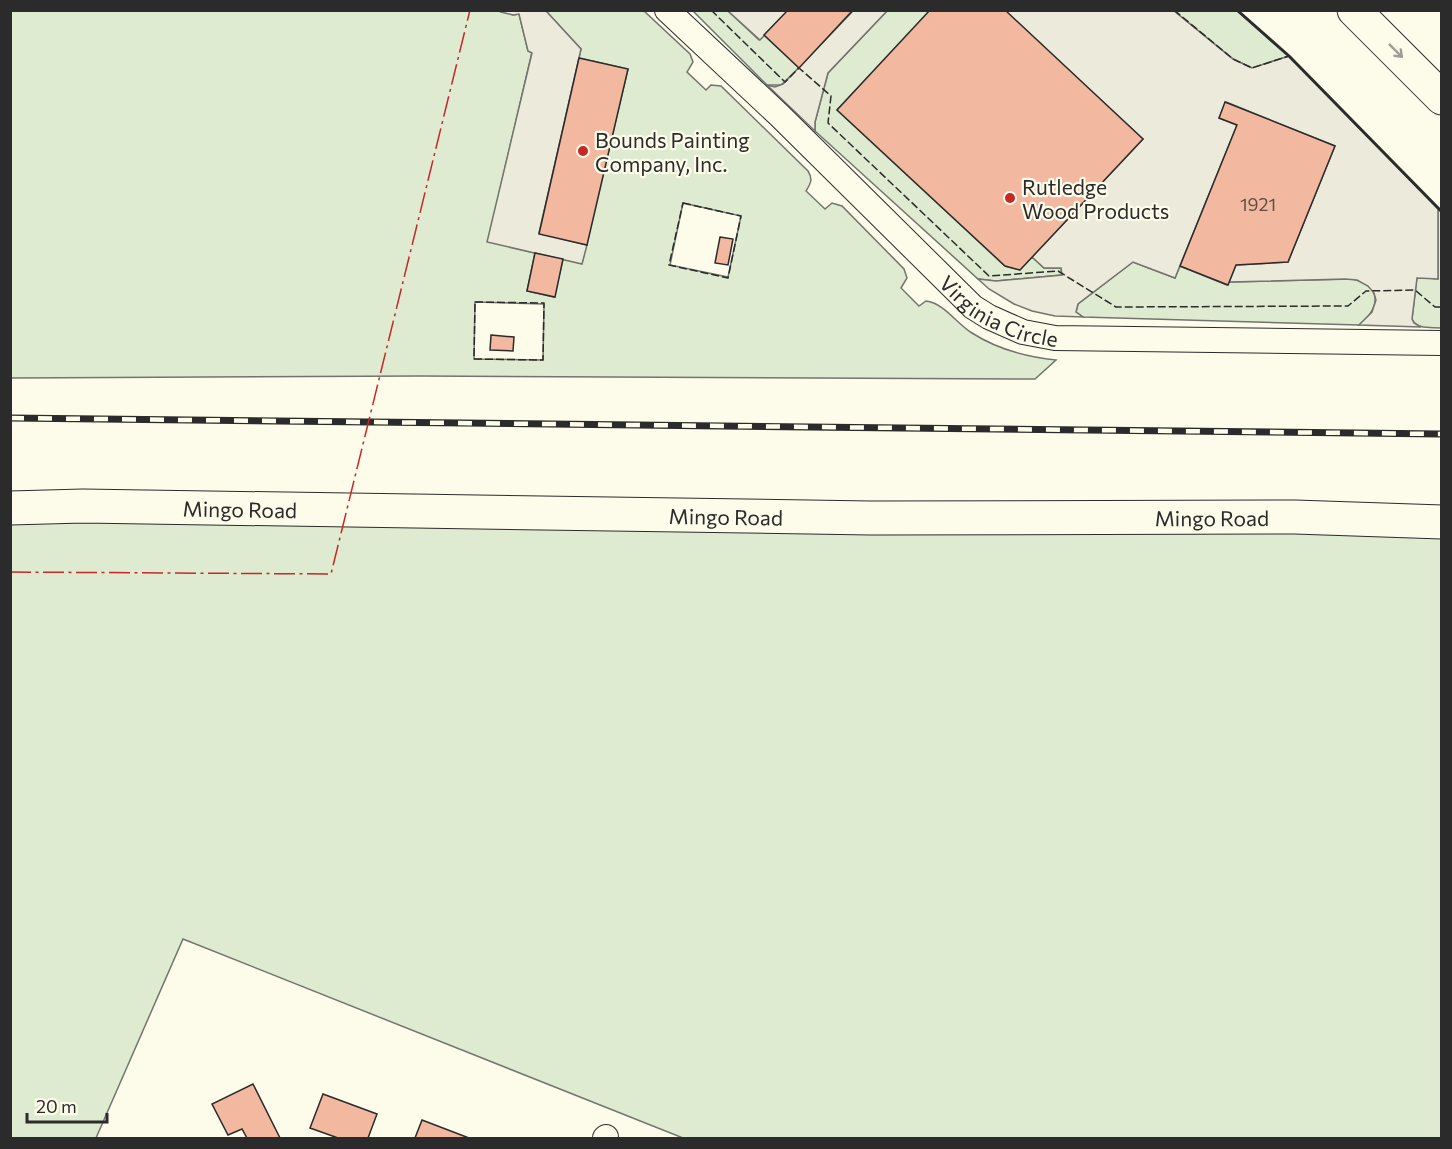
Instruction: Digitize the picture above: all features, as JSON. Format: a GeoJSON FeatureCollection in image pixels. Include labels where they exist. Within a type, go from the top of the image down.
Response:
{"type":"FeatureCollection","features":[{"type":"Feature","properties":{"kind":"street","name":"Virginia Circle"},"geometry":{"type":"LineString","coordinates":[[667,10],[779,115],[973,307],[1011,327],[1055,338],[1442,343]]}},
{"type":"Feature","properties":{"kind":"street"},"geometry":{"type":"LineString","coordinates":[[1354,10],[1442,98]]}},
{"type":"Feature","properties":{"kind":"street","name":"Mingo Road"},"geometry":{"type":"LineString","coordinates":[[10,508],[83,506],[871,518],[1295,517],[1442,522]]}},
{"type":"Feature","properties":{"kind":"green space"},"geometry":{"type":"Polygon","coordinates":[[[11,10],[502,10],[513,15],[519,14],[528,51],[532,52],[488,241],[535,253],[527,291],[554,297],[563,259],[582,263],[628,69],[579,58],[581,49],[546,11],[644,11],[690,54],[693,62],[687,72],[706,90],[711,85],[721,86],[808,171],[811,181],[806,191],[825,209],[832,203],[842,206],[904,269],[907,278],[901,288],[919,306],[926,301],[939,306],[972,333],[1002,348],[1034,357],[1056,360],[1035,379],[420,376],[11,378],[11,10]],[[683,203],[670,265],[728,277],[741,216],[683,203]],[[475,302],[474,359],[543,360],[544,304],[475,302]]]}},
{"type":"Feature","properties":{"kind":"green space"},"geometry":{"type":"Polygon","coordinates":[[[693,11],[728,11],[759,40],[764,35],[799,68],[781,85],[767,85],[693,11]]]}},
{"type":"Feature","properties":{"kind":"green space"},"geometry":{"type":"Polygon","coordinates":[[[887,11],[930,11],[837,110],[1005,266],[1020,270],[1032,257],[1044,268],[1061,268],[1062,275],[996,281],[978,279],[815,131],[815,122],[828,73],[887,11]]]}},
{"type":"Feature","properties":{"kind":"green space"},"geometry":{"type":"Polygon","coordinates":[[[1174,11],[1237,11],[1289,56],[1252,68],[1233,59],[1174,11]]]}},
{"type":"Feature","properties":{"kind":"green space"},"geometry":{"type":"Polygon","coordinates":[[[1438,209],[1442,212],[1441,328],[1429,328],[1417,325],[1412,319],[1417,277],[1438,279],[1438,209]]]}},
{"type":"Feature","properties":{"kind":"green space"},"geometry":{"type":"Polygon","coordinates":[[[1133,262],[1175,278],[1180,266],[1227,285],[1229,282],[1352,279],[1369,287],[1375,298],[1374,305],[1359,325],[1083,317],[1076,312],[1078,304],[1133,262]]]}},
{"type":"Feature","properties":{"kind":"green space"},"geometry":{"type":"Polygon","coordinates":[[[10,508],[1441,522],[1441,1138],[683,1138],[183,939],[96,1138],[11,1138],[10,508]]]}},
{"type":"Feature","properties":{"kind":"shaded area"},"geometry":{"type":"Polygon","coordinates":[[[502,11],[546,11],[581,49],[539,233],[587,245],[582,264],[487,242],[532,53],[528,51],[519,14],[513,15],[502,11]]]}},
{"type":"Feature","properties":{"kind":"shaded area"},"geometry":{"type":"Polygon","coordinates":[[[728,11],[788,11],[760,40],[728,11]]]}},
{"type":"Feature","properties":{"kind":"shaded area"},"geometry":{"type":"Polygon","coordinates":[[[853,11],[887,11],[828,73],[815,122],[815,131],[767,85],[775,87],[783,84],[853,11]]]}},
{"type":"Feature","properties":{"kind":"shaded area"},"geometry":{"type":"Polygon","coordinates":[[[1005,11],[1174,11],[1233,59],[1252,68],[1289,56],[1438,209],[1438,279],[1417,278],[1412,319],[1421,327],[1359,325],[1372,312],[1376,300],[1368,286],[1357,280],[1229,282],[1236,265],[1288,262],[1335,146],[1226,102],[1219,118],[1237,125],[1175,278],[1133,262],[1078,304],[1076,312],[1083,317],[1055,316],[1032,311],[1014,304],[989,289],[978,279],[996,281],[1062,275],[1061,268],[1044,268],[1032,257],[1143,139],[1005,11]]]}},
{"type":"Feature","properties":{"kind":"building"},"geometry":{"type":"Polygon","coordinates":[[[788,10],[853,10],[799,68],[764,35],[788,10]]]}},
{"type":"Feature","properties":{"kind":"building","name":"Rutledge Wood Products"},"geometry":{"type":"Polygon","coordinates":[[[930,10],[1005,10],[1143,139],[1020,270],[1005,266],[837,110],[930,10]]]}},
{"type":"Feature","properties":{"kind":"building","name":"Bounds Painting Company, Inc."},"geometry":{"type":"Polygon","coordinates":[[[579,58],[628,69],[587,245],[539,234],[579,58]]]}},
{"type":"Feature","properties":{"kind":"building","name":"Rutledge Wood Products"},"geometry":{"type":"Polygon","coordinates":[[[1225,102],[1335,146],[1288,262],[1236,265],[1228,285],[1180,266],[1237,125],[1219,118],[1225,102]]]}},
{"type":"Feature","properties":{"kind":"building"},"geometry":{"type":"Polygon","coordinates":[[[720,237],[733,239],[728,265],[715,263],[720,237]]]}},
{"type":"Feature","properties":{"kind":"building"},"geometry":{"type":"Polygon","coordinates":[[[535,253],[563,259],[555,297],[527,291],[535,253]]]}},
{"type":"Feature","properties":{"kind":"building"},"geometry":{"type":"Polygon","coordinates":[[[491,335],[514,337],[513,351],[490,350],[491,335]]]}},
{"type":"Feature","properties":{"kind":"building"},"geometry":{"type":"Polygon","coordinates":[[[253,1084],[280,1138],[247,1138],[242,1129],[228,1135],[212,1104],[253,1084]]]}},
{"type":"Feature","properties":{"kind":"building"},"geometry":{"type":"Polygon","coordinates":[[[323,1094],[377,1114],[368,1138],[338,1138],[310,1128],[323,1094]]]}},
{"type":"Feature","properties":{"kind":"building"},"geometry":{"type":"Polygon","coordinates":[[[422,1120],[469,1138],[415,1138],[422,1120]]]}},
{"type":"Feature","properties":{"kind":"railway"},"geometry":{"type":"LineString","coordinates":[[10,418],[1442,434]]}},
{"type":"Feature","properties":{"kind":"fence"},"geometry":{"type":"LineString","coordinates":[[711,10],[785,82],[799,68],[831,96],[828,123],[989,276],[1058,271],[1116,307],[1348,306],[1366,291],[1415,290],[1435,307],[1442,307]]}},
{"type":"Feature","properties":{"kind":"fence"},"geometry":{"type":"LineString","coordinates":[[1174,10],[1233,59],[1252,68],[1289,56]]}},
{"type":"Feature","properties":{"kind":"fence"},"geometry":{"type":"LineString","coordinates":[[683,203],[741,216],[728,278],[669,265],[683,203]]}},
{"type":"Feature","properties":{"kind":"fence"},"geometry":{"type":"LineString","coordinates":[[475,302],[544,303],[543,360],[474,359],[475,302]]}},
{"type":"Feature","properties":{"kind":"wall"},"geometry":{"type":"LineString","coordinates":[[1237,10],[1289,56],[1442,212]]}},
{"type":"Feature","properties":{"kind":"power"},"geometry":{"type":"LineString","coordinates":[[10,572],[331,574],[470,10]]}},
{"type":"Feature","properties":{"kind":"place","name":"Bounds Painting Company, Inc."},"geometry":{"type":"Point","coordinates":[583,151]}},
{"type":"Feature","properties":{"kind":"place","name":"Rutledge Wood Products"},"geometry":{"type":"Point","coordinates":[1010,198]}}]}
